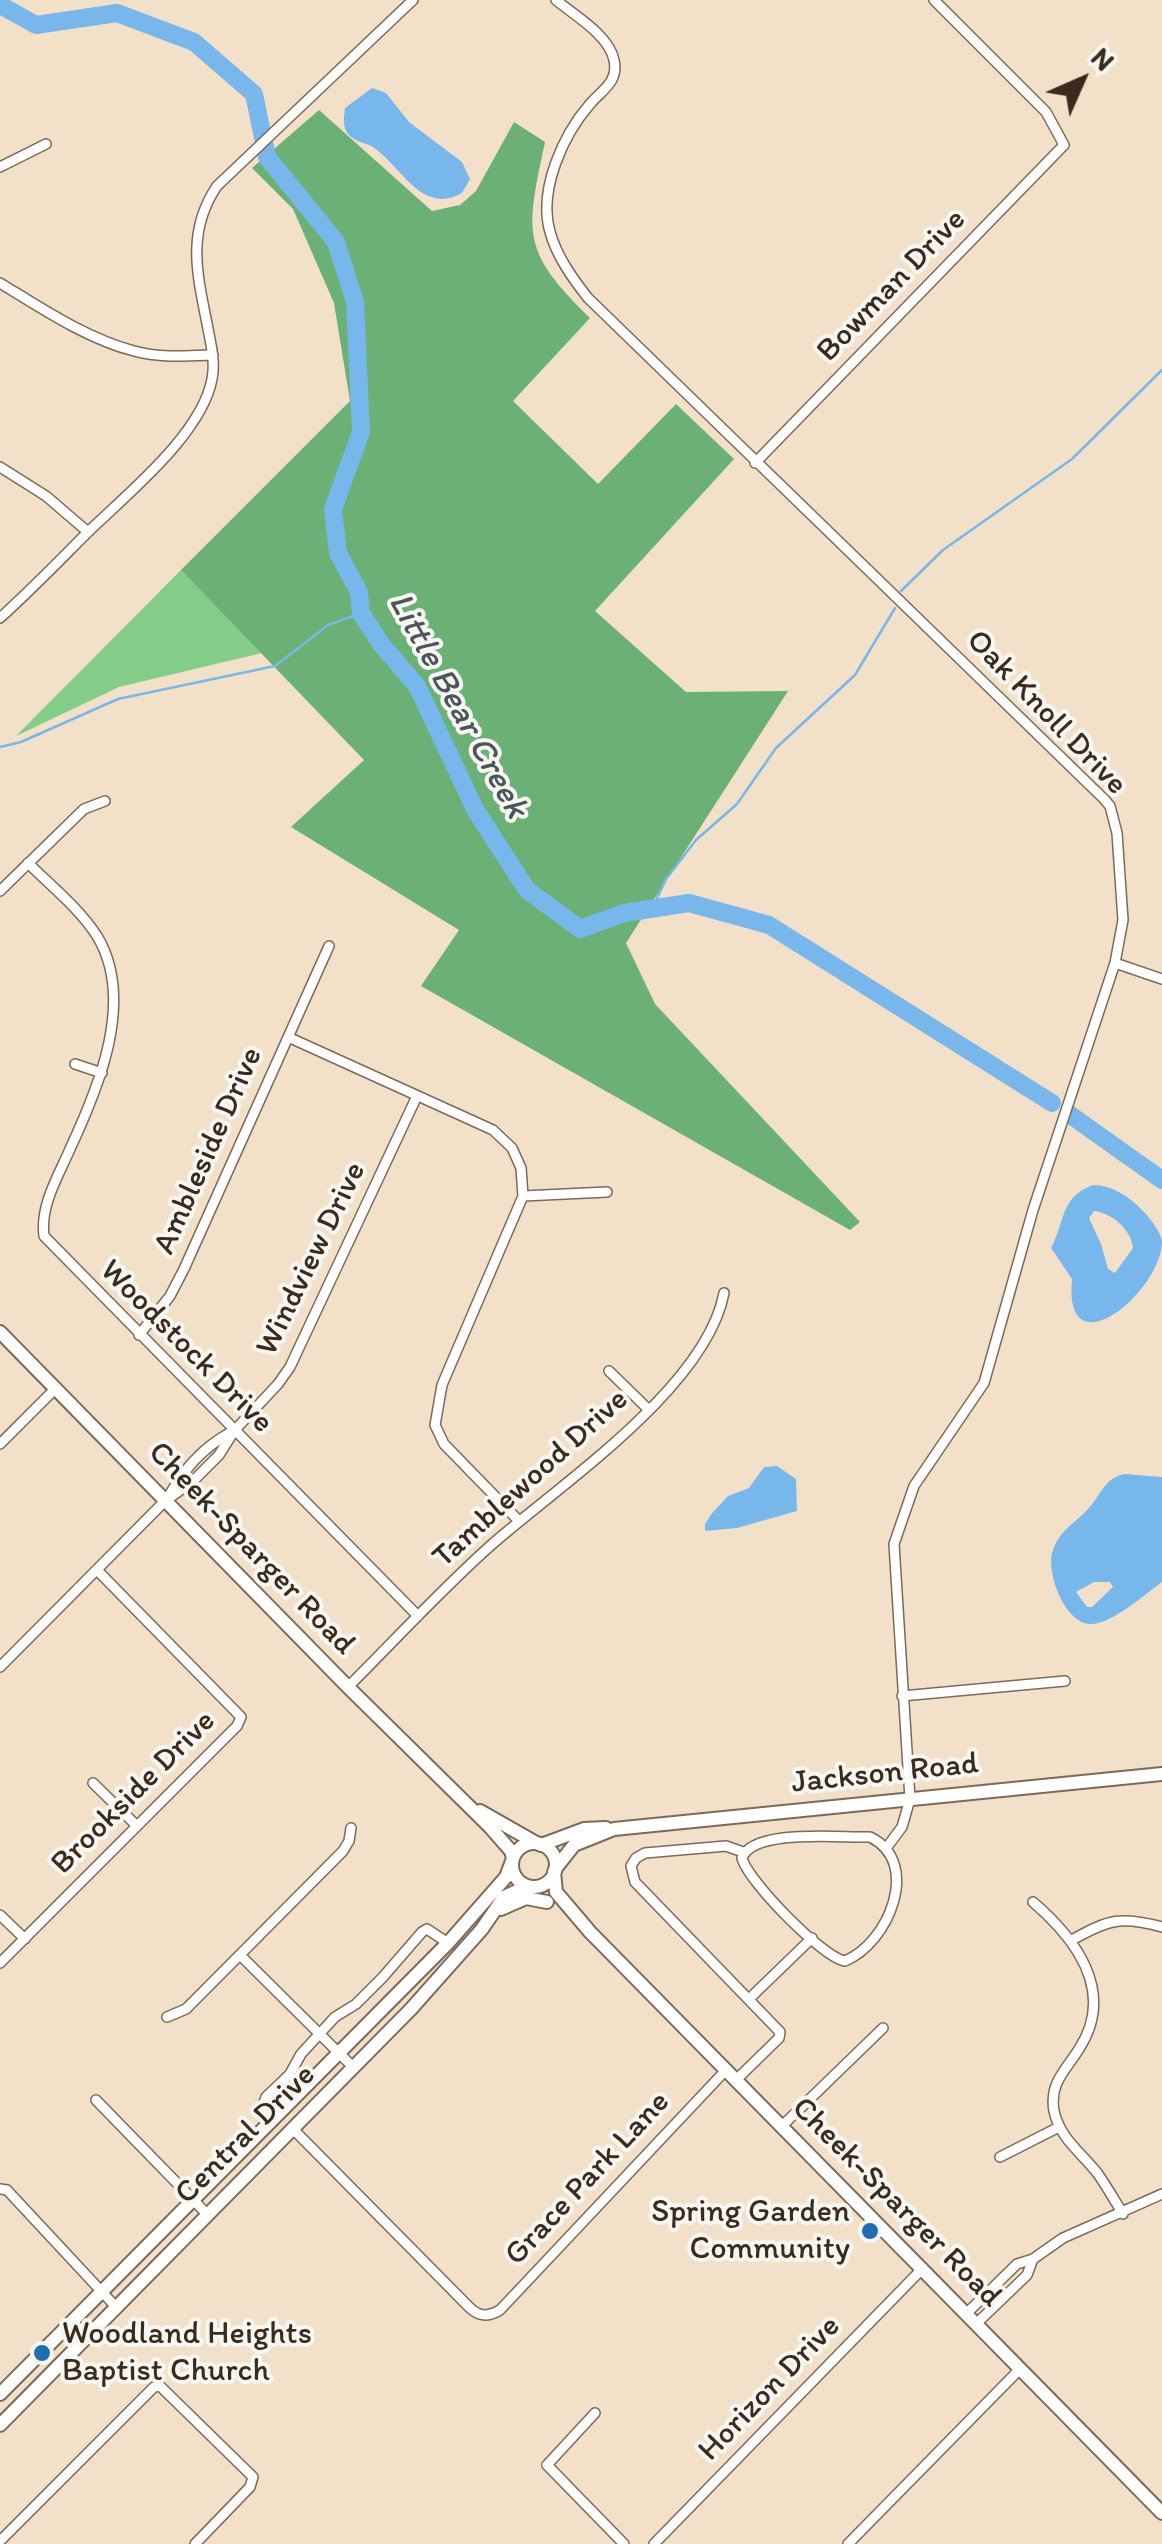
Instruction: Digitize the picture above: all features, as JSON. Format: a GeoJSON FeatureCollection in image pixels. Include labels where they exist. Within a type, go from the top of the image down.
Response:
{"type":"FeatureCollection","features":[{"type":"Feature","properties":{"kind":"main road","name":"Cheek-Sparger Road"},"geometry":{"type":"LineString","coordinates":[[0,1332],[502,1840],[511,1851],[512,1860]]}},
{"type":"Feature","properties":{"kind":"main road","name":"Jackson Road"},"geometry":{"type":"LineString","coordinates":[[540,1844],[584,1828],[614,1829],[1162,1774]]}},
{"type":"Feature","properties":{"kind":"main road","name":"Cheek-Sparger Road"},"geometry":{"type":"LineString","coordinates":[[464,1803],[540,1844]]}},
{"type":"Feature","properties":{"kind":"main road","name":"Jackson Road"},"geometry":{"type":"LineString","coordinates":[[555,1870],[574,1845],[614,1829]]}},
{"type":"Feature","properties":{"kind":"main road"},"geometry":{"type":"LineString","coordinates":[[540,1844],[551,1852],[555,1870],[547,1882],[528,1886],[517,1878],[512,1860],[525,1845],[540,1844]]}},
{"type":"Feature","properties":{"kind":"main road","name":"Central Drive"},"geometry":{"type":"LineString","coordinates":[[0,2394],[448,1943],[498,1888],[512,1860]]}},
{"type":"Feature","properties":{"kind":"main road","name":"Cheek-Sparger Road"},"geometry":{"type":"LineString","coordinates":[[555,1870],[556,1892],[590,1932],[1159,2505]]}},
{"type":"Feature","properties":{"kind":"main road","name":"Cheek-Sparger Road"},"geometry":{"type":"LineString","coordinates":[[528,1886],[590,1932]]}},
{"type":"Feature","properties":{"kind":"main road","name":"Central Drive"},"geometry":{"type":"LineString","coordinates":[[0,2425],[410,2009],[482,1929],[504,1897],[528,1886]]}},
{"type":"Feature","properties":{"kind":"main road"},"geometry":{"type":"LineString","coordinates":[[482,1929],[513,1902],[533,1897],[548,1902]]}},
{"type":"Feature","properties":{"kind":"street"},"geometry":{"type":"LineString","coordinates":[[0,618],[192,422],[208,396],[213,355],[198,274],[198,227],[201,212],[216,186],[412,0]]}},
{"type":"Feature","properties":{"kind":"street","name":"Oak Knoll Drive"},"geometry":{"type":"LineString","coordinates":[[556,0],[601,38],[612,52],[615,74],[607,90],[579,118],[560,153],[548,199],[549,231],[568,272],[588,298],[755,463],[1110,806],[1117,833],[1123,920],[1115,962],[1033,1210],[984,1383],[914,1486],[898,1523],[894,1544],[910,1799]]}},
{"type":"Feature","properties":{"kind":"street","name":"Bowman Drive"},"geometry":{"type":"LineString","coordinates":[[755,463],[1064,145],[1046,112],[934,0]]}},
{"type":"Feature","properties":{"kind":"street"},"geometry":{"type":"LineString","coordinates":[[0,167],[46,144]]}},
{"type":"Feature","properties":{"kind":"street"},"geometry":{"type":"LineString","coordinates":[[0,283],[119,346],[155,355],[213,355]]}},
{"type":"Feature","properties":{"kind":"street"},"geometry":{"type":"LineString","coordinates":[[0,466],[46,496],[88,532]]}},
{"type":"Feature","properties":{"kind":"street"},"geometry":{"type":"LineString","coordinates":[[0,892],[84,809],[105,801]]}},
{"type":"Feature","properties":{"kind":"street","name":"Woodstock Drive"},"geometry":{"type":"LineString","coordinates":[[28,863],[96,935],[113,997],[102,1073],[45,1210],[44,1236],[418,1616]]}},
{"type":"Feature","properties":{"kind":"street","name":"Ambleside Drive"},"geometry":{"type":"LineString","coordinates":[[139,1335],[177,1282],[329,946]]}},
{"type":"Feature","properties":{"kind":"street"},"geometry":{"type":"LineString","coordinates":[[1115,962],[1162,979]]}},
{"type":"Feature","properties":{"kind":"street"},"geometry":{"type":"LineString","coordinates":[[288,1036],[493,1130],[506,1141],[521,1168],[524,1196],[442,1385],[435,1425],[444,1444],[520,1521]]}},
{"type":"Feature","properties":{"kind":"street"},"geometry":{"type":"LineString","coordinates":[[75,1064],[102,1073]]}},
{"type":"Feature","properties":{"kind":"street","name":"Windview Drive"},"geometry":{"type":"LineString","coordinates":[[165,1501],[194,1482],[220,1456],[234,1431],[278,1384],[304,1342],[417,1096]]}},
{"type":"Feature","properties":{"kind":"street"},"geometry":{"type":"LineString","coordinates":[[524,1196],[607,1192]]}},
{"type":"Feature","properties":{"kind":"street","name":"Tamblewood Drive"},"geometry":{"type":"LineString","coordinates":[[348,1687],[520,1521],[594,1462],[648,1409],[703,1340],[720,1313],[724,1292]]}},
{"type":"Feature","properties":{"kind":"street"},"geometry":{"type":"LineString","coordinates":[[610,1371],[648,1409]]}},
{"type":"Feature","properties":{"kind":"street"},"geometry":{"type":"LineString","coordinates":[[0,1444],[56,1388]]}},
{"type":"Feature","properties":{"kind":"street","name":"Windview Drive"},"geometry":{"type":"LineString","coordinates":[[165,1501],[184,1469],[210,1444],[234,1431]]}},
{"type":"Feature","properties":{"kind":"street"},"geometry":{"type":"LineString","coordinates":[[0,1667],[165,1501]]}},
{"type":"Feature","properties":{"kind":"street","name":"Brookside Drive"},"geometry":{"type":"LineString","coordinates":[[0,1963],[237,1726],[241,1717],[98,1570]]}},
{"type":"Feature","properties":{"kind":"street"},"geometry":{"type":"LineString","coordinates":[[902,1696],[1065,1681]]}},
{"type":"Feature","properties":{"kind":"street"},"geometry":{"type":"LineString","coordinates":[[92,1783],[137,1826]]}},
{"type":"Feature","properties":{"kind":"street"},"geometry":{"type":"LineString","coordinates":[[887,1847],[902,1827],[910,1799]]}},
{"type":"Feature","properties":{"kind":"street"},"geometry":{"type":"LineString","coordinates":[[167,2017],[186,2009],[343,1851],[350,1828]]}},
{"type":"Feature","properties":{"kind":"street"},"geometry":{"type":"LineString","coordinates":[[870,1837],[887,1847],[896,1862],[897,1883],[890,1912],[857,1955],[846,1961],[832,1958],[749,1875],[743,1852],[756,1842],[770,1839],[870,1837]]}},
{"type":"Feature","properties":{"kind":"street"},"geometry":{"type":"LineString","coordinates":[[743,1852],[726,1846],[645,1853],[634,1861],[630,1871],[635,1882],[749,2000],[812,1938]]}},
{"type":"Feature","properties":{"kind":"street"},"geometry":{"type":"LineString","coordinates":[[1033,1902],[1072,1940],[1092,1980],[1090,2028],[1052,2091],[1059,2127],[1097,2173],[1123,2214]]}},
{"type":"Feature","properties":{"kind":"street"},"geometry":{"type":"LineString","coordinates":[[0,1915],[25,1938]]}},
{"type":"Feature","properties":{"kind":"street"},"geometry":{"type":"LineString","coordinates":[[1072,1940],[1120,1918],[1162,1927]]}},
{"type":"Feature","properties":{"kind":"street"},"geometry":{"type":"LineString","coordinates":[[274,2118],[263,2105],[266,2096],[290,2074],[301,2054],[320,2034],[383,1977],[422,1932],[435,1932],[448,1943]]}},
{"type":"Feature","properties":{"kind":"street"},"geometry":{"type":"LineString","coordinates":[[240,1955],[353,2067]]}},
{"type":"Feature","properties":{"kind":"street","name":"Grace Park Lane"},"geometry":{"type":"LineString","coordinates":[[292,2128],[468,2307],[483,2316],[500,2310],[731,2075],[780,2034],[749,2000]]}},
{"type":"Feature","properties":{"kind":"street"},"geometry":{"type":"LineString","coordinates":[[782,2126],[883,2028]]}},
{"type":"Feature","properties":{"kind":"street"},"geometry":{"type":"LineString","coordinates":[[96,2100],[206,2213]]}},
{"type":"Feature","properties":{"kind":"street"},"geometry":{"type":"LineString","coordinates":[[1000,2157],[1059,2127]]}},
{"type":"Feature","properties":{"kind":"street"},"geometry":{"type":"LineString","coordinates":[[0,2189],[6,2190],[116,2307]]}},
{"type":"Feature","properties":{"kind":"street"},"geometry":{"type":"LineString","coordinates":[[972,2318],[1017,2264],[1033,2260],[1063,2238],[1162,2194]]}},
{"type":"Feature","properties":{"kind":"street","name":"Horizon Drive"},"geometry":{"type":"LineString","coordinates":[[654,2544],[923,2268]]}},
{"type":"Feature","properties":{"kind":"street"},"geometry":{"type":"LineString","coordinates":[[848,2544],[1021,2368]]}},
{"type":"Feature","properties":{"kind":"street"},"geometry":{"type":"LineString","coordinates":[[0,2541],[154,2387],[160,2386],[253,2477],[250,2487],[195,2544]]}},
{"type":"Feature","properties":{"kind":"street"},"geometry":{"type":"LineString","coordinates":[[595,2413],[547,2465],[624,2544]]}},
{"type":"Feature","properties":{"kind":"green space"},"geometry":{"type":"Polygon","coordinates":[[[319,110],[432,211],[460,205],[476,191],[514,122],[545,142],[534,198],[534,238],[551,274],[590,318],[513,401],[598,484],[676,404],[734,459],[595,611],[686,692],[788,691],[626,943],[655,1004],[860,1222],[850,1230],[421,986],[459,930],[291,827],[364,760],[181,570],[350,401],[334,303],[293,209],[252,168],[319,110]]]}},
{"type":"Feature","properties":{"kind":"green space"},"geometry":{"type":"Polygon","coordinates":[[[181,570],[262,653],[119,687],[16,736],[181,570]]]}},
{"type":"Feature","properties":{"kind":"water"},"geometry":{"type":"Polygon","coordinates":[[[372,88],[386,93],[409,122],[462,162],[470,179],[462,193],[448,198],[424,194],[373,147],[348,134],[344,126],[345,108],[372,88]]]}},
{"type":"Feature","properties":{"kind":"water"},"geometry":{"type":"Polygon","coordinates":[[[1100,1185],[1125,1196],[1151,1220],[1162,1241],[1158,1261],[1147,1282],[1114,1314],[1097,1322],[1082,1320],[1073,1306],[1072,1279],[1051,1248],[1069,1204],[1082,1190],[1100,1185]],[[1094,1211],[1089,1218],[1108,1269],[1115,1273],[1133,1248],[1129,1234],[1120,1223],[1094,1211]]]}},
{"type":"Feature","properties":{"kind":"water"},"geometry":{"type":"Polygon","coordinates":[[[777,1466],[796,1479],[797,1511],[737,1528],[705,1531],[705,1524],[728,1496],[749,1488],[764,1467],[777,1466]]]}},
{"type":"Feature","properties":{"kind":"water"},"geometry":{"type":"Polygon","coordinates":[[[1117,1476],[1162,1477],[1162,1582],[1118,1614],[1090,1624],[1072,1615],[1065,1605],[1054,1582],[1051,1559],[1063,1532],[1117,1476]],[[1094,1582],[1076,1592],[1087,1607],[1092,1607],[1113,1587],[1110,1582],[1094,1582]]]}},
{"type":"Feature","properties":{"kind":"waterway","name":"Little Bear Creek"},"geometry":{"type":"LineString","coordinates":[[0,5],[36,25],[117,13],[194,42],[254,94],[267,157],[336,242],[355,302],[361,432],[333,509],[338,553],[359,592],[361,613],[417,686],[476,811],[527,890],[580,929],[624,913],[689,903],[769,925],[1052,1103]]}},
{"type":"Feature","properties":{"kind":"waterway"},"geometry":{"type":"LineString","coordinates":[[901,591],[943,550],[1072,459],[1162,370]]}},
{"type":"Feature","properties":{"kind":"waterway"},"geometry":{"type":"LineString","coordinates":[[652,909],[666,879],[696,840],[737,804],[776,748],[855,675],[895,608]]}},
{"type":"Feature","properties":{"kind":"waterway"},"geometry":{"type":"LineString","coordinates":[[0,747],[21,742],[118,699],[275,666],[328,625],[361,613]]}},
{"type":"Feature","properties":{"kind":"waterway","name":"Little Bear Creek"},"geometry":{"type":"LineString","coordinates":[[1069,1114],[1162,1180]]}},
{"type":"Feature","properties":{"kind":"place","name":"Spring Garden Community"},"geometry":{"type":"Point","coordinates":[870,2231]}},
{"type":"Feature","properties":{"kind":"place","name":"Woodland Heights Baptist Church"},"geometry":{"type":"Point","coordinates":[42,2353]}}]}
